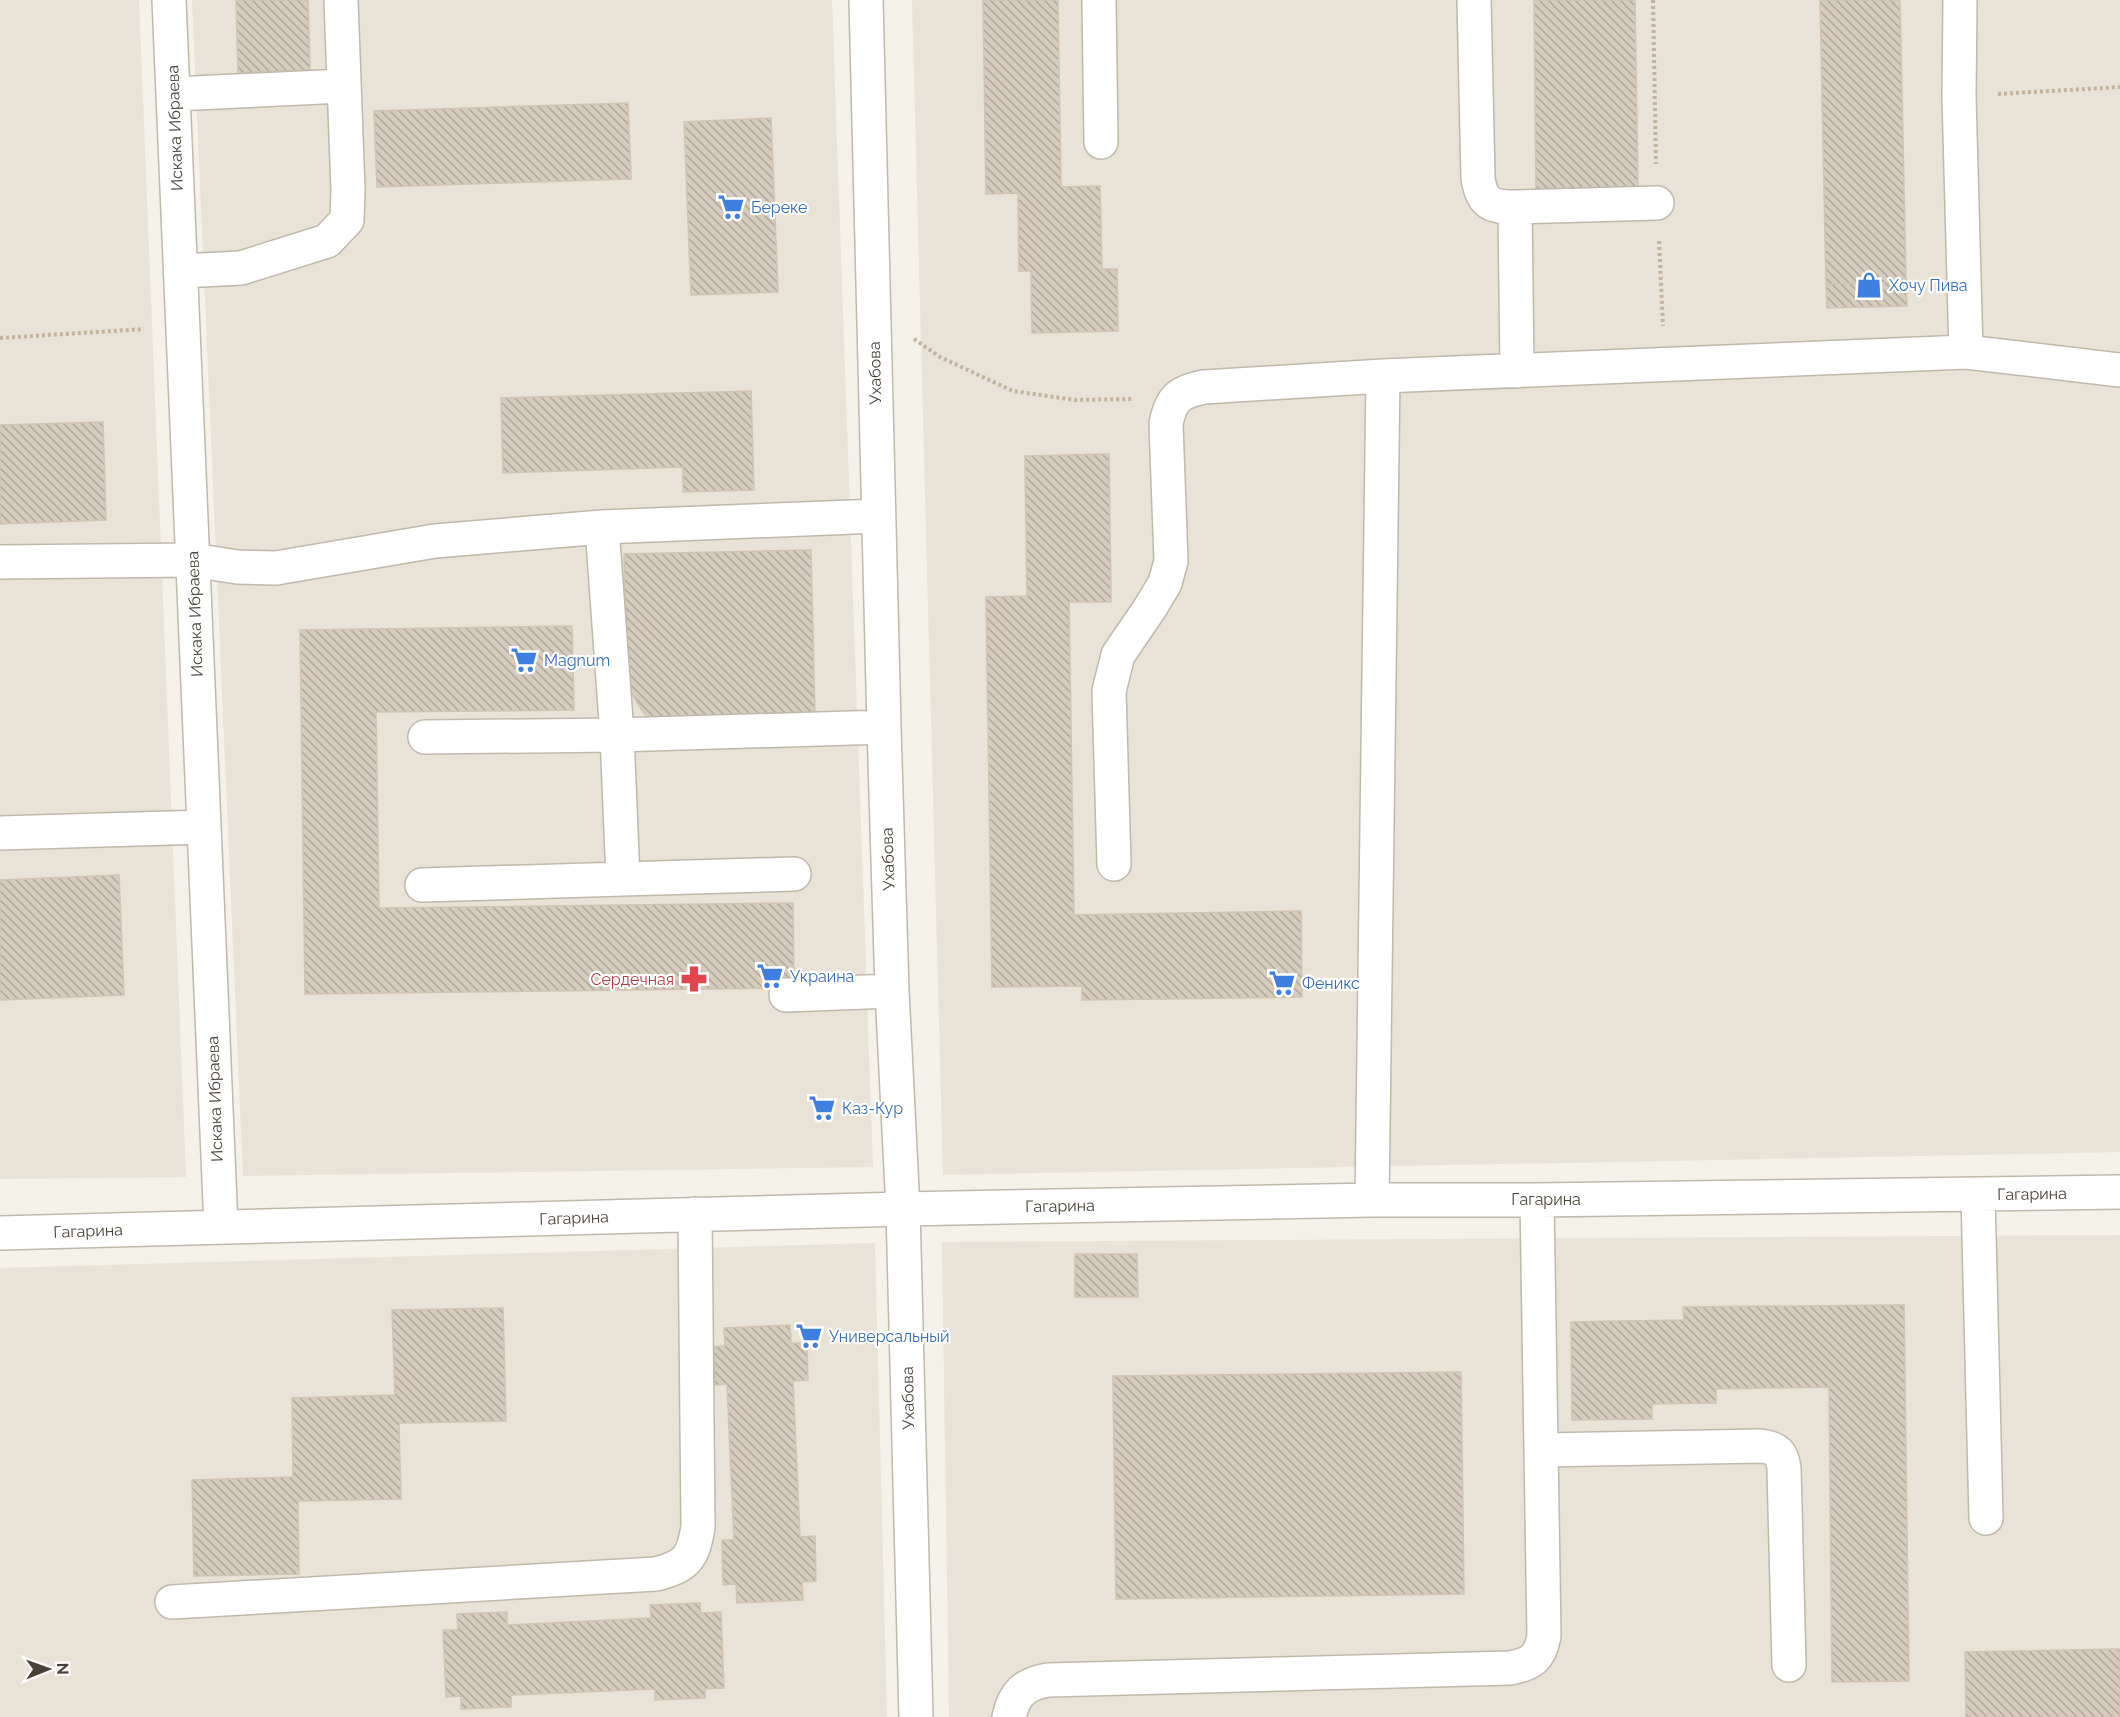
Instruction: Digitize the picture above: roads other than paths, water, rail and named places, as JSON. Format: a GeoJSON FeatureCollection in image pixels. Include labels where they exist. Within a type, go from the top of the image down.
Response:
{"type":"FeatureCollection","features":[{"type":"Feature","properties":{"kind":"street","name":"Искака Ибраева"},"geometry":{"type":"LineString","coordinates":[[169,0],[221,1227]]}},
{"type":"Feature","properties":{"kind":"street"},"geometry":{"type":"LineString","coordinates":[[181,271],[242,268],[327,241],[346,220],[348,190],[341,0]]}},
{"type":"Feature","properties":{"kind":"street","name":"Ухабова"},"geometry":{"type":"LineString","coordinates":[[866,0],[884,727],[892,991],[903,1209],[916,1717]]}},
{"type":"Feature","properties":{"kind":"street"},"geometry":{"type":"LineString","coordinates":[[1099,0],[1101,141]]}},
{"type":"Feature","properties":{"kind":"street"},"geometry":{"type":"LineString","coordinates":[[1474,0],[1478,178],[1480,192],[1487,202],[1500,207],[1657,203]]}},
{"type":"Feature","properties":{"kind":"street"},"geometry":{"type":"LineString","coordinates":[[1960,0],[1959,96],[1966,351]]}},
{"type":"Feature","properties":{"kind":"street"},"geometry":{"type":"LineString","coordinates":[[174,94],[343,86]]}},
{"type":"Feature","properties":{"kind":"street"},"geometry":{"type":"LineString","coordinates":[[1515,207],[1517,371]]}},
{"type":"Feature","properties":{"kind":"street"},"geometry":{"type":"LineString","coordinates":[[1114,864],[1109,690],[1118,655],[1165,583],[1171,561],[1166,424],[1169,410],[1176,398],[1189,390],[1204,387],[1383,376],[1966,351],[2120,370]]}},
{"type":"Feature","properties":{"kind":"street"},"geometry":{"type":"LineString","coordinates":[[1372,1200],[1383,376]]}},
{"type":"Feature","properties":{"kind":"street"},"geometry":{"type":"LineString","coordinates":[[0,562],[193,560],[237,567],[276,568],[435,541],[602,527],[878,516]]}},
{"type":"Feature","properties":{"kind":"street"},"geometry":{"type":"LineString","coordinates":[[602,527],[617,735],[623,879]]}},
{"type":"Feature","properties":{"kind":"street"},"geometry":{"type":"LineString","coordinates":[[425,737],[617,735],[884,727]]}},
{"type":"Feature","properties":{"kind":"street"},"geometry":{"type":"LineString","coordinates":[[0,833],[204,827]]}},
{"type":"Feature","properties":{"kind":"street"},"geometry":{"type":"LineString","coordinates":[[422,885],[794,874]]}},
{"type":"Feature","properties":{"kind":"street"},"geometry":{"type":"LineString","coordinates":[[786,995],[892,991]]}},
{"type":"Feature","properties":{"kind":"street","name":"Гагарина"},"geometry":{"type":"LineString","coordinates":[[0,1233],[903,1209],[1372,1200],[2120,1192]]}},
{"type":"Feature","properties":{"kind":"street"},"geometry":{"type":"LineString","coordinates":[[1978,1195],[1986,1518]]}},
{"type":"Feature","properties":{"kind":"street"},"geometry":{"type":"LineString","coordinates":[[1008,1717],[1011,1704],[1020,1691],[1033,1683],[1048,1680],[1510,1668],[1524,1666],[1535,1659],[1542,1650],[1544,1636],[1537,1200]]}},
{"type":"Feature","properties":{"kind":"street"},"geometry":{"type":"LineString","coordinates":[[172,1602],[656,1574],[675,1569],[688,1559],[695,1544],[698,1527],[695,1214]]}},
{"type":"Feature","properties":{"kind":"street"},"geometry":{"type":"LineString","coordinates":[[1542,1450],[1761,1446],[1778,1451],[1783,1459],[1784,1468],[1789,1665]]}},
{"type":"Feature","properties":{"kind":"place","name":"Береке"},"geometry":{"type":"Point","coordinates":[731,207]}},
{"type":"Feature","properties":{"kind":"place","name":"Хочу Пива"},"geometry":{"type":"Point","coordinates":[1869,285]}},
{"type":"Feature","properties":{"kind":"place","name":"Magnum"},"geometry":{"type":"Point","coordinates":[524,660]}},
{"type":"Feature","properties":{"kind":"place","name":"Украина"},"geometry":{"type":"Point","coordinates":[770,976]}},
{"type":"Feature","properties":{"kind":"place","name":"Сердечная"},"geometry":{"type":"Point","coordinates":[694,979]}},
{"type":"Feature","properties":{"kind":"place","name":"Феникс"},"geometry":{"type":"Point","coordinates":[1282,983]}},
{"type":"Feature","properties":{"kind":"place","name":"Каз-Кур"},"geometry":{"type":"Point","coordinates":[822,1108]}},
{"type":"Feature","properties":{"kind":"place","name":"Универсальный"},"geometry":{"type":"Point","coordinates":[809,1336]}}]}
